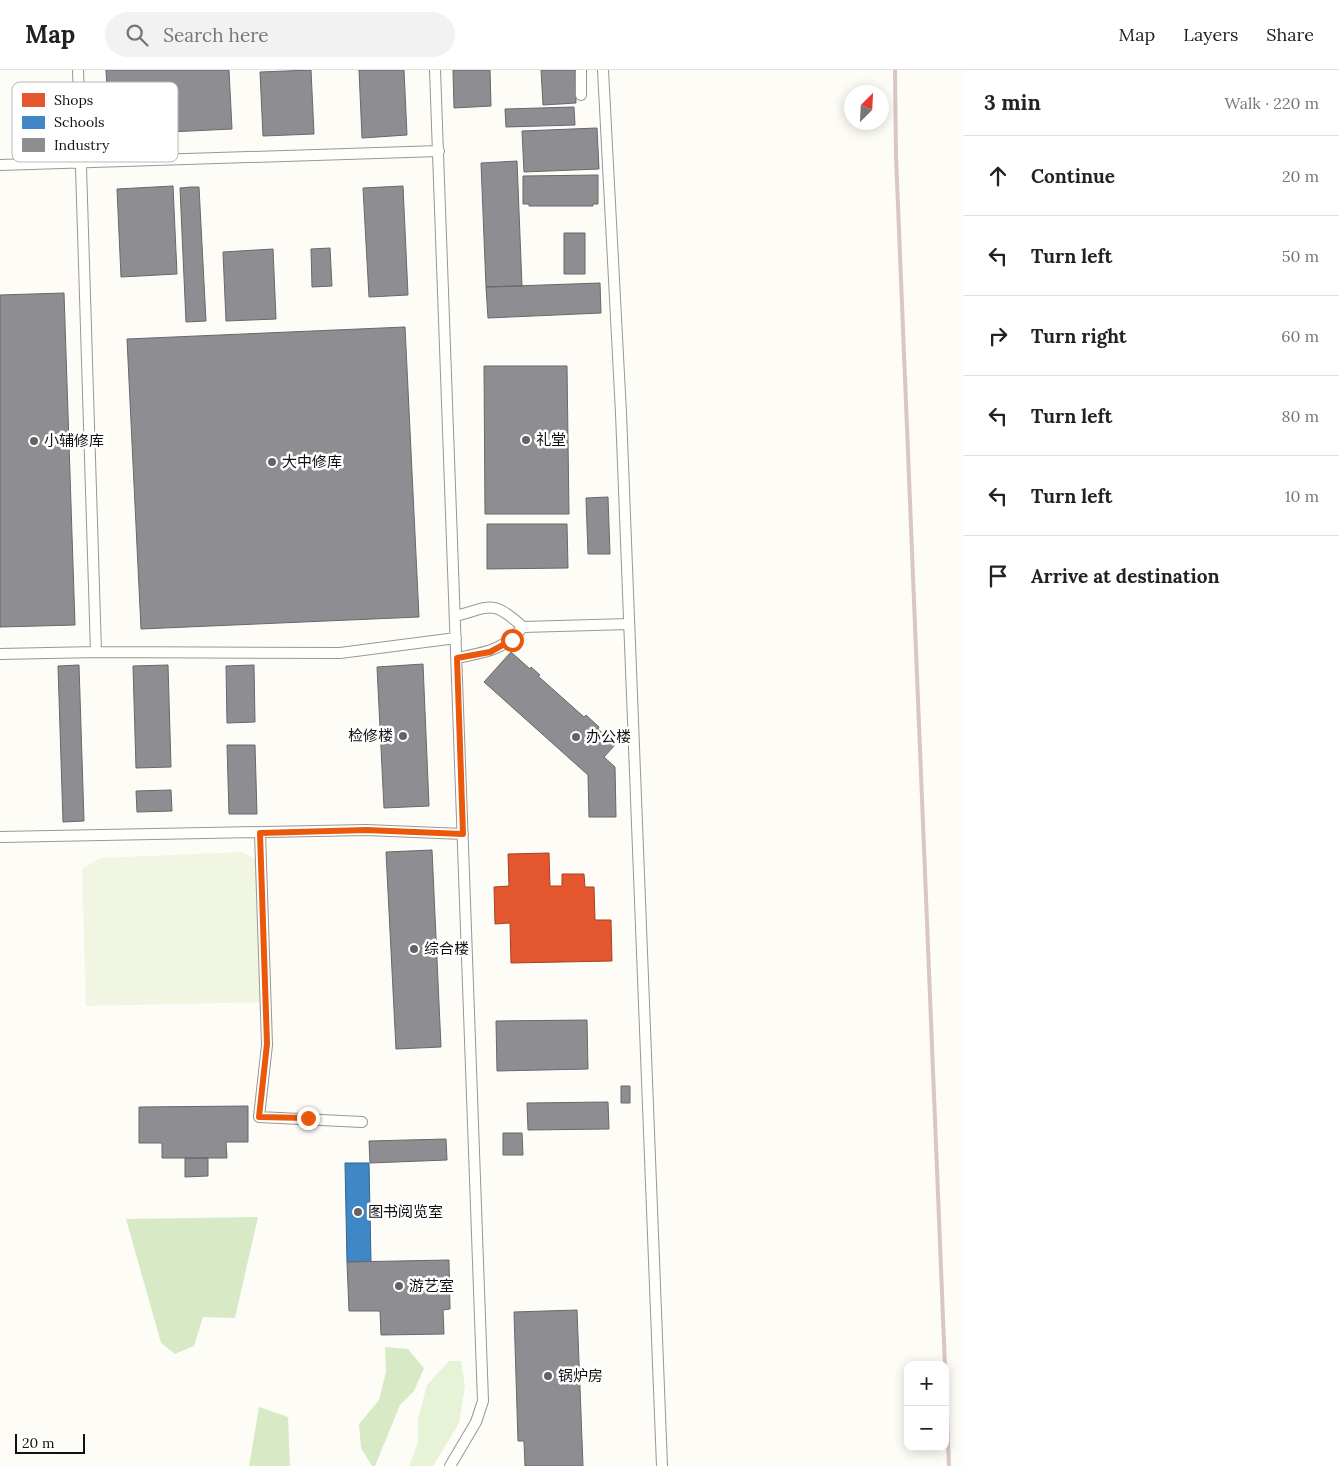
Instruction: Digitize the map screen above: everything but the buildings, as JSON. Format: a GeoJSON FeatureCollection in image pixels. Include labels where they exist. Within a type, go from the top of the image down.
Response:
{"type":"FeatureCollection","features":[{"type":"Feature","properties":{"kind":"lane"},"geometry":{"type":"LineString","coordinates":[[435,70],[483,1401],[476,1422],[450,1466]]}},
{"type":"Feature","properties":{"kind":"lane"},"geometry":{"type":"LineString","coordinates":[[581,70],[581,95]]}},
{"type":"Feature","properties":{"kind":"lane"},"geometry":{"type":"LineString","coordinates":[[604,70],[621,413],[662,1466]]}},
{"type":"Feature","properties":{"kind":"lane"},"geometry":{"type":"LineString","coordinates":[[178,160],[439,151]]}},
{"type":"Feature","properties":{"kind":"lane"},"geometry":{"type":"LineString","coordinates":[[0,165],[112,162]]}},
{"type":"Feature","properties":{"kind":"lane"},"geometry":{"type":"LineString","coordinates":[[82,163],[96,652]]}},
{"type":"Feature","properties":{"kind":"lane"},"geometry":{"type":"LineString","coordinates":[[456,616],[492,606],[506,612],[523,627],[629,624]]}},
{"type":"Feature","properties":{"kind":"lane"},"geometry":{"type":"LineString","coordinates":[[457,658],[490,652],[512,640],[523,627]]}},
{"type":"Feature","properties":{"kind":"lane"},"geometry":{"type":"LineString","coordinates":[[0,654],[96,652],[340,653],[456,638]]}},
{"type":"Feature","properties":{"kind":"lane"},"geometry":{"type":"LineString","coordinates":[[0,837],[366,830],[463,834]]}},
{"type":"Feature","properties":{"kind":"lane"},"geometry":{"type":"LineString","coordinates":[[260,833],[267,1044],[259,1117],[362,1122]]}},
{"type":"Feature","properties":{"kind":"green space"},"geometry":{"type":"Polygon","coordinates":[[[242,852],[252,857],[259,864],[262,1002],[86,1006],[82,869],[100,858],[242,852]]]}},
{"type":"Feature","properties":{"kind":"green space"},"geometry":{"type":"Polygon","coordinates":[[[258,1217],[235,1318],[203,1317],[194,1346],[175,1354],[161,1343],[126,1219],[258,1217]]]}},
{"type":"Feature","properties":{"kind":"green space"},"geometry":{"type":"Polygon","coordinates":[[[385,1347],[408,1349],[424,1368],[414,1391],[400,1405],[375,1466],[372,1466],[361,1448],[359,1424],[379,1400],[386,1372],[385,1347]]]}},
{"type":"Feature","properties":{"kind":"green space"},"geometry":{"type":"Polygon","coordinates":[[[449,1361],[461,1361],[465,1386],[459,1423],[433,1466],[409,1466],[418,1443],[418,1419],[427,1385],[449,1361]]]}},
{"type":"Feature","properties":{"kind":"green space"},"geometry":{"type":"Polygon","coordinates":[[[259,1407],[288,1417],[290,1466],[249,1466],[259,1407]]]}},
{"type":"Feature","properties":{"kind":"railway"},"geometry":{"type":"LineString","coordinates":[[895,70],[896,156],[949,1466]]}},
{"type":"Feature","properties":{"kind":"place","name":"礼堂"},"geometry":{"type":"Point","coordinates":[526,440]}},
{"type":"Feature","properties":{"kind":"place","name":"小辅修库"},"geometry":{"type":"Point","coordinates":[34,441]}},
{"type":"Feature","properties":{"kind":"place","name":"大中修库"},"geometry":{"type":"Point","coordinates":[272,462]}},
{"type":"Feature","properties":{"kind":"place","name":"检修楼"},"geometry":{"type":"Point","coordinates":[403,736]}},
{"type":"Feature","properties":{"kind":"place","name":"办公楼"},"geometry":{"type":"Point","coordinates":[576,737]}},
{"type":"Feature","properties":{"kind":"place","name":"综合楼"},"geometry":{"type":"Point","coordinates":[414,949]}},
{"type":"Feature","properties":{"kind":"place","name":"图书阅览室"},"geometry":{"type":"Point","coordinates":[358,1212]}},
{"type":"Feature","properties":{"kind":"place","name":"游艺室"},"geometry":{"type":"Point","coordinates":[399,1286]}},
{"type":"Feature","properties":{"kind":"place","name":"锅炉房"},"geometry":{"type":"Point","coordinates":[548,1376]}},
{"type":"Feature","properties":{"kind":"route"},"geometry":{"type":"LineString","coordinates":[[308,1118],[259,1117],[267,1044],[260,833],[366,830],[463,834],[457,658],[490,652],[512,640]]}}]}
